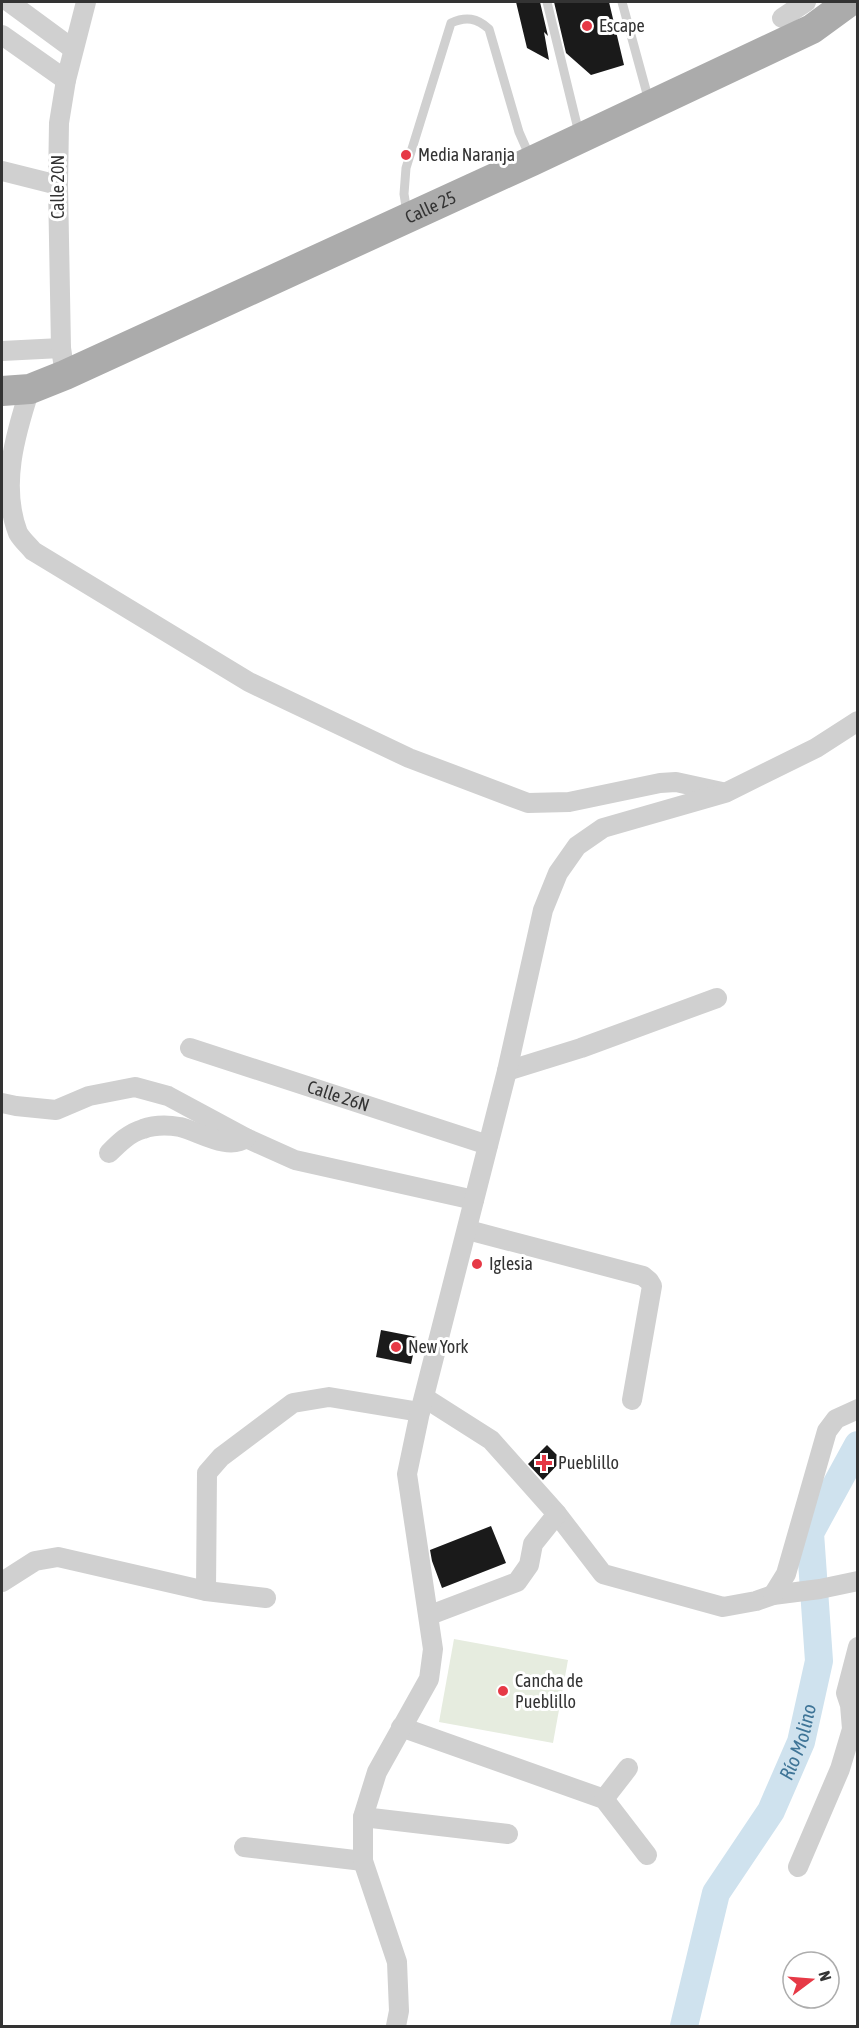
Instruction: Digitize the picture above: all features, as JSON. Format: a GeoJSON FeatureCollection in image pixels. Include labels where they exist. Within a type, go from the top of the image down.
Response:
{"type":"FeatureCollection","features":[{"type":"Feature","properties":{"kind":"main road","name":"Calle 25"},"geometry":{"type":"LineString","coordinates":[[16,390],[63,362],[408,218],[532,162],[812,29],[849,2]]}},
{"type":"Feature","properties":{"kind":"street"},"geometry":{"type":"LineString","coordinates":[[9,2],[73,49]]}},
{"type":"Feature","properties":{"kind":"street","name":"Calle 20N"},"geometry":{"type":"LineString","coordinates":[[63,362],[58,185],[59,123],[66,80],[86,2]]}},
{"type":"Feature","properties":{"kind":"street"},"geometry":{"type":"LineString","coordinates":[[782,18],[806,2]]}},
{"type":"Feature","properties":{"kind":"street"},"geometry":{"type":"LineString","coordinates":[[2,35],[66,80]]}},
{"type":"Feature","properties":{"kind":"street"},"geometry":{"type":"LineString","coordinates":[[2,171],[58,185]]}},
{"type":"Feature","properties":{"kind":"street"},"geometry":{"type":"LineString","coordinates":[[2,351],[63,362]]}},
{"type":"Feature","properties":{"kind":"street"},"geometry":{"type":"LineString","coordinates":[[16,390],[6,482],[7,506],[19,534],[33,551],[249,682],[409,758],[528,803],[569,802],[660,783],[676,782],[725,793]]}},
{"type":"Feature","properties":{"kind":"street"},"geometry":{"type":"LineString","coordinates":[[396,2026],[399,2011],[397,1962],[363,1860],[363,1817],[377,1772],[429,1679],[434,1648],[407,1474],[422,1405],[507,1071],[543,910],[558,873],[577,846],[603,828],[725,793],[816,748],[858,721]]}},
{"type":"Feature","properties":{"kind":"street"},"geometry":{"type":"LineString","coordinates":[[507,1071],[581,1048],[717,998]]}},
{"type":"Feature","properties":{"kind":"street","name":"Calle 26N"},"geometry":{"type":"LineString","coordinates":[[190,1048],[488,1145]]}},
{"type":"Feature","properties":{"kind":"street"},"geometry":{"type":"LineString","coordinates":[[2,1103],[56,1110],[89,1096],[135,1087],[168,1096],[246,1138],[295,1160],[474,1200]]}},
{"type":"Feature","properties":{"kind":"street"},"geometry":{"type":"LineString","coordinates":[[109,1153],[124,1138],[143,1129],[167,1125],[231,1143],[240,1143],[246,1138]]}},
{"type":"Feature","properties":{"kind":"street"},"geometry":{"type":"LineString","coordinates":[[468,1230],[643,1276],[649,1281],[652,1286],[632,1400]]}},
{"type":"Feature","properties":{"kind":"street"},"geometry":{"type":"LineString","coordinates":[[206,1591],[207,1473],[221,1457],[293,1403],[329,1397],[422,1405],[491,1440],[557,1514],[603,1574],[723,1607],[756,1601],[773,1595],[805,1592],[858,1581]]}},
{"type":"Feature","properties":{"kind":"street"},"geometry":{"type":"LineString","coordinates":[[773,1595],[786,1574],[827,1431],[836,1419],[858,1409]]}},
{"type":"Feature","properties":{"kind":"street"},"geometry":{"type":"LineString","coordinates":[[430,1615],[517,1582],[529,1565],[533,1544],[557,1514]]}},
{"type":"Feature","properties":{"kind":"street"},"geometry":{"type":"LineString","coordinates":[[2,1582],[35,1561],[58,1557],[206,1591],[266,1598]]}},
{"type":"Feature","properties":{"kind":"street"},"geometry":{"type":"LineString","coordinates":[[798,1867],[840,1769],[852,1729],[854,1708],[846,1693],[858,1647]]}},
{"type":"Feature","properties":{"kind":"street"},"geometry":{"type":"LineString","coordinates":[[401,1727],[604,1799],[647,1855]]}},
{"type":"Feature","properties":{"kind":"street"},"geometry":{"type":"LineString","coordinates":[[604,1799],[628,1768]]}},
{"type":"Feature","properties":{"kind":"street"},"geometry":{"type":"LineString","coordinates":[[363,1817],[508,1834]]}},
{"type":"Feature","properties":{"kind":"street"},"geometry":{"type":"LineString","coordinates":[[244,1847],[363,1860]]}},
{"type":"Feature","properties":{"kind":"lane"},"geometry":{"type":"LineString","coordinates":[[547,2],[580,139]]}},
{"type":"Feature","properties":{"kind":"lane"},"geometry":{"type":"LineString","coordinates":[[622,2],[651,105]]}},
{"type":"Feature","properties":{"kind":"lane"},"geometry":{"type":"LineString","coordinates":[[408,218],[404,194],[406,168],[451,23],[460,19],[472,19],[489,29],[519,132],[532,162]]}},
{"type":"Feature","properties":{"kind":"shaded area","name":"Cancha de Pueblillo"},"geometry":{"type":"Polygon","coordinates":[[[454,1639],[568,1660],[553,1743],[439,1722],[454,1639]]]}},
{"type":"Feature","properties":{"kind":"building","name":"Escape"},"geometry":{"type":"Polygon","coordinates":[[[516,2],[540,2],[548,36],[544,32],[549,60],[527,48],[516,2]]]}},
{"type":"Feature","properties":{"kind":"building","name":"Escape"},"geometry":{"type":"Polygon","coordinates":[[[554,2],[609,2],[624,65],[591,75],[566,53],[554,2]]]}},
{"type":"Feature","properties":{"kind":"building","name":"New York"},"geometry":{"type":"Polygon","coordinates":[[[381,1330],[417,1337],[411,1364],[376,1357],[381,1330]]]}},
{"type":"Feature","properties":{"kind":"building","name":"Pueblillo"},"geometry":{"type":"Polygon","coordinates":[[[547,1445],[562,1460],[543,1480],[528,1464],[547,1445]]]}},
{"type":"Feature","properties":{"kind":"building"},"geometry":{"type":"Polygon","coordinates":[[[491,1526],[506,1563],[442,1588],[430,1550],[491,1526]]]}},
{"type":"Feature","properties":{"kind":"waterway","name":"Río Molino"},"geometry":{"type":"LineString","coordinates":[[684,2026],[716,1893],[771,1811],[801,1742],[819,1661],[810,1533],[858,1445]]}},
{"type":"Feature","properties":{"kind":"place","name":"Escape"},"geometry":{"type":"Point","coordinates":[587,26]}},
{"type":"Feature","properties":{"kind":"place","name":"Media Naranja"},"geometry":{"type":"Point","coordinates":[406,155]}},
{"type":"Feature","properties":{"kind":"place","name":"Iglesia"},"geometry":{"type":"Point","coordinates":[477,1264]}},
{"type":"Feature","properties":{"kind":"place","name":"New York"},"geometry":{"type":"Point","coordinates":[396,1347]}},
{"type":"Feature","properties":{"kind":"place","name":"Pueblillo"},"geometry":{"type":"Point","coordinates":[544,1463]}},
{"type":"Feature","properties":{"kind":"place","name":"Cancha de Pueblillo"},"geometry":{"type":"Point","coordinates":[503,1691]}}]}
